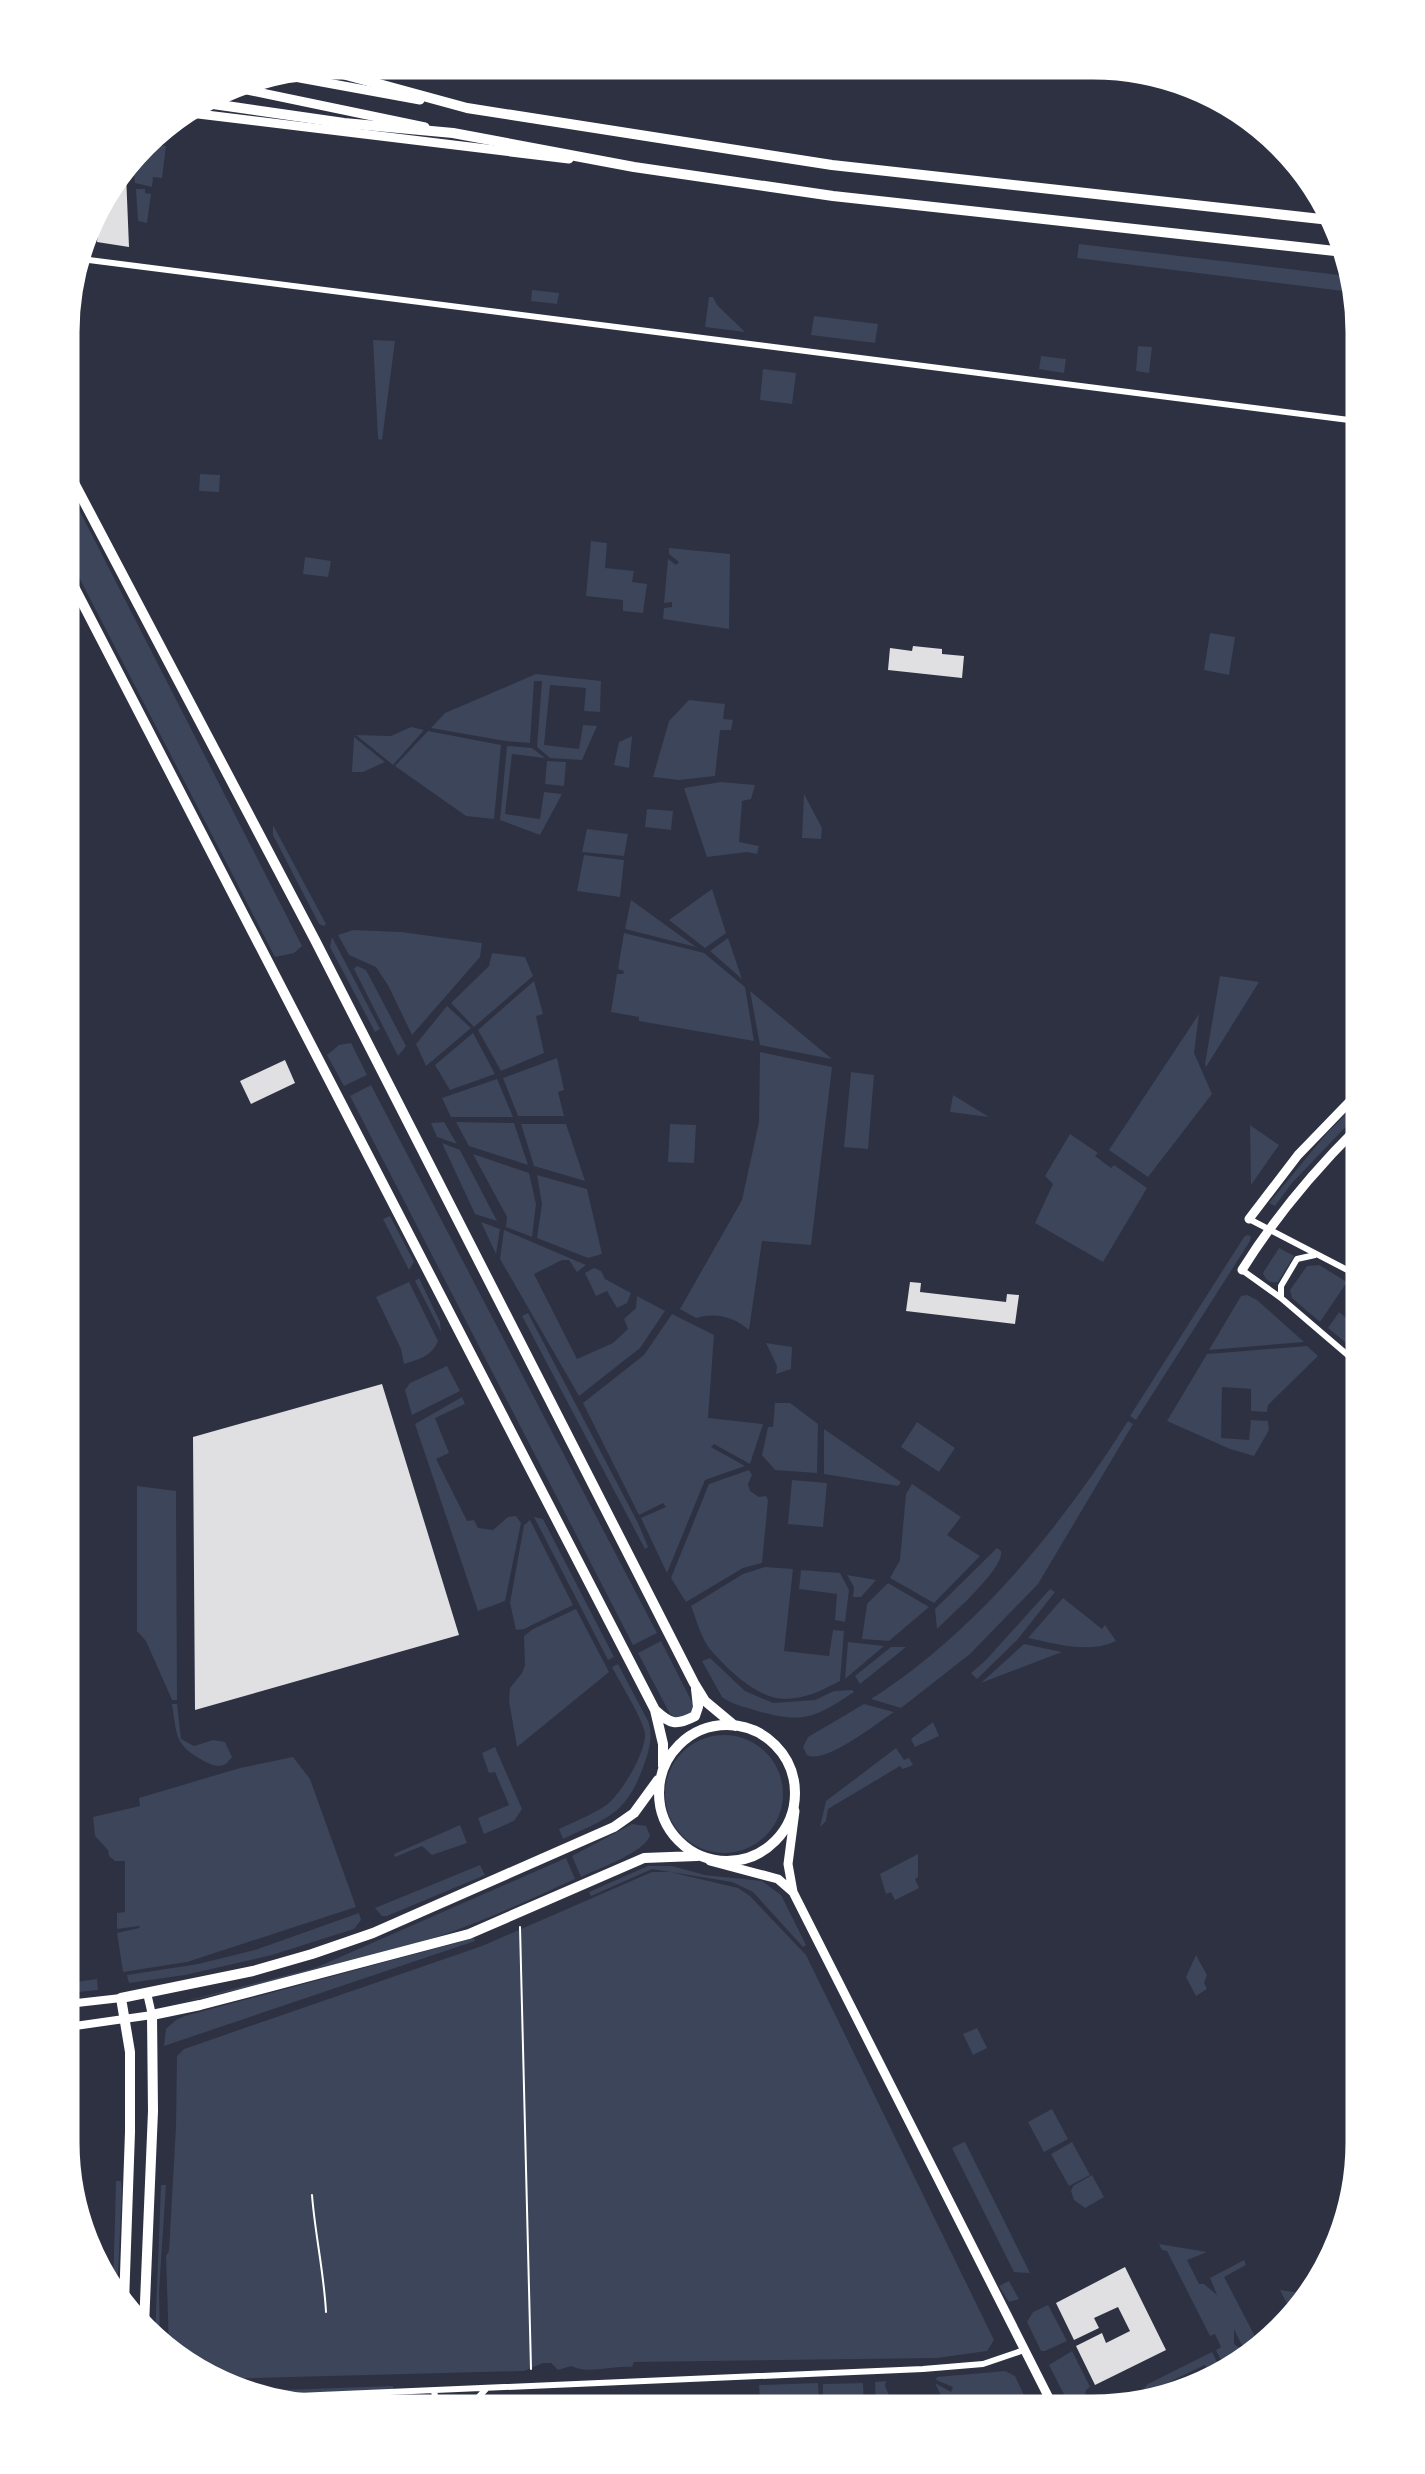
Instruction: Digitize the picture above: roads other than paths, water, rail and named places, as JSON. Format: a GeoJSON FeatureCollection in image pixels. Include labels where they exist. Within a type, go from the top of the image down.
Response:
{"type":"FeatureCollection","features":[{"type":"Feature","properties":{"kind":"main road"},"geometry":{"type":"LineString","coordinates":[[357,78],[467,108]]}},
{"type":"Feature","properties":{"kind":"main road"},"geometry":{"type":"LineString","coordinates":[[308,79],[467,108],[832,165],[1320,219]]}},
{"type":"Feature","properties":{"kind":"main road"},"geometry":{"type":"LineString","coordinates":[[252,90],[453,133],[634,167]]}},
{"type":"Feature","properties":{"kind":"main road"},"geometry":{"type":"LineString","coordinates":[[219,105],[344,123],[453,133]]}},
{"type":"Feature","properties":{"kind":"main road"},"geometry":{"type":"LineString","coordinates":[[201,114],[634,167],[833,196],[1334,251]]}},
{"type":"Feature","properties":{"kind":"main road"},"geometry":{"type":"LineString","coordinates":[[78,492],[315,940],[694,1683],[705,1701],[735,1726]]}},
{"type":"Feature","properties":{"kind":"main road"},"geometry":{"type":"LineString","coordinates":[[78,594],[655,1710],[663,1744],[663,1766]]}},
{"type":"Feature","properties":{"kind":"main road"},"geometry":{"type":"LineString","coordinates":[[1249,1219],[1298,1155],[1347,1104]]}},
{"type":"Feature","properties":{"kind":"main road"},"geometry":{"type":"LineString","coordinates":[[1242,1270],[1269,1229],[1323,1162],[1347,1138]]}},
{"type":"Feature","properties":{"kind":"main road"},"geometry":{"type":"LineString","coordinates":[[655,1710],[674,1724],[680,1724],[695,1716],[698,1707],[694,1683]]}},
{"type":"Feature","properties":{"kind":"main road"},"geometry":{"type":"LineString","coordinates":[[124,2288],[130,2132],[130,2052],[121,1998],[253,1971],[374,1933],[614,1827],[634,1813],[658,1780],[663,1766],[677,1748],[690,1737],[711,1730],[735,1726],[757,1730],[778,1746],[788,1759],[795,1783],[795,1811],[788,1864],[793,1892],[1048,2396]]}},
{"type":"Feature","properties":{"kind":"main road"},"geometry":{"type":"LineString","coordinates":[[658,1780],[658,1796],[664,1820],[674,1838],[697,1856],[778,1879],[793,1892]]}},
{"type":"Feature","properties":{"kind":"main road"},"geometry":{"type":"LineString","coordinates":[[710,1861],[740,1858],[771,1844],[781,1834],[795,1811]]}},
{"type":"Feature","properties":{"kind":"main road"},"geometry":{"type":"LineString","coordinates":[[145,2314],[153,2111],[152,2015],[200,2005],[469,1934],[644,1858],[697,1856]]}},
{"type":"Feature","properties":{"kind":"street"},"geometry":{"type":"LineString","coordinates":[[89,260],[1347,420]]}},
{"type":"Feature","properties":{"kind":"street"},"geometry":{"type":"LineString","coordinates":[[1249,1219],[1347,1270]]}},
{"type":"Feature","properties":{"kind":"street"},"geometry":{"type":"LineString","coordinates":[[1281,1298],[1281,1286],[1297,1259],[1317,1255]]}},
{"type":"Feature","properties":{"kind":"street"},"geometry":{"type":"LineString","coordinates":[[1242,1270],[1281,1298],[1347,1354]]}},
{"type":"Feature","properties":{"kind":"street"},"geometry":{"type":"LineString","coordinates":[[78,2025],[152,2015],[147,1993]]}},
{"type":"Feature","properties":{"kind":"street"},"geometry":{"type":"LineString","coordinates":[[78,2003],[121,1998]]}},
{"type":"Feature","properties":{"kind":"street"},"geometry":{"type":"LineString","coordinates":[[320,2395],[923,2369],[983,2364],[1024,2350]]}},
{"type":"Feature","properties":{"kind":"street"},"geometry":{"type":"LineString","coordinates":[[479,2396],[487,2388]]}},
{"type":"Feature","properties":{"kind":"street"},"geometry":{"type":"LineString","coordinates":[[434,2391],[435,2396]]}}]}
